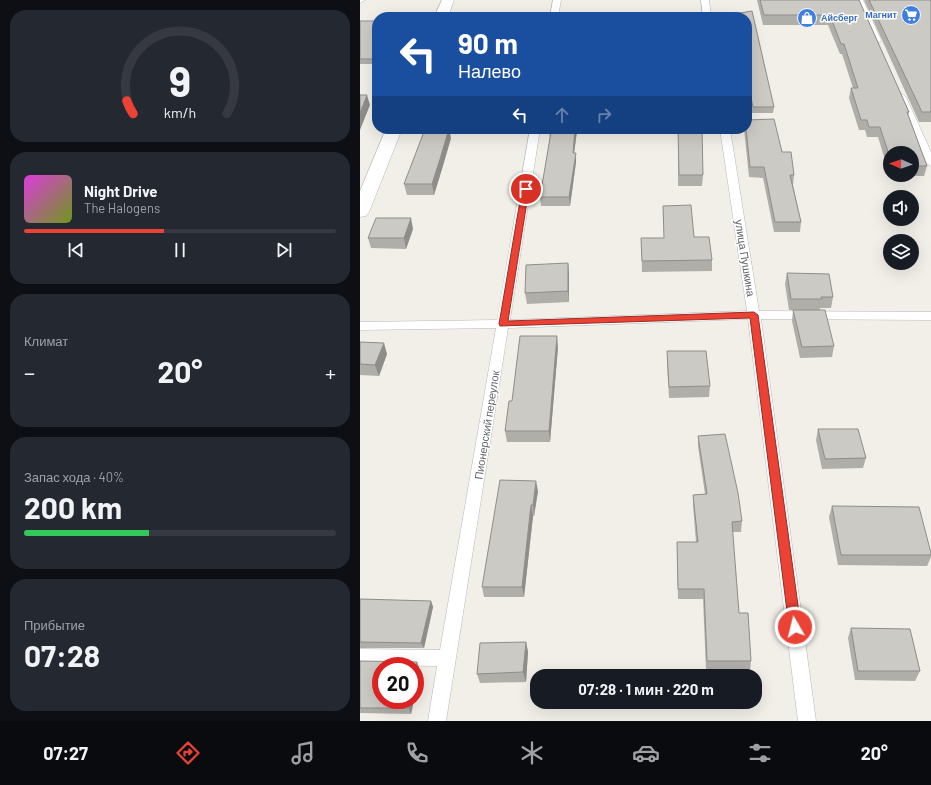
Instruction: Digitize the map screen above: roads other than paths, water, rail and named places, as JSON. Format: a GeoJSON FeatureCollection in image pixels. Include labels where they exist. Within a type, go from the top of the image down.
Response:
{"type":"FeatureCollection","features":[{"type":"Feature","properties":{"kind":"street"},"geometry":{"type":"LineString","coordinates":[[443,12],[448,0]]}},
{"type":"Feature","properties":{"kind":"street"},"geometry":{"type":"LineString","coordinates":[[360,212],[392,134]]}},
{"type":"Feature","properties":{"kind":"lane"},"geometry":{"type":"LineString","coordinates":[[555,12],[557,0]]}},
{"type":"Feature","properties":{"kind":"lane"},"geometry":{"type":"LineString","coordinates":[[705,0],[707,12]]}},
{"type":"Feature","properties":{"kind":"lane"},"geometry":{"type":"LineString","coordinates":[[859,0],[881,50]]}},
{"type":"Feature","properties":{"kind":"lane"},"geometry":{"type":"LineString","coordinates":[[900,92],[931,163]]}},
{"type":"Feature","properties":{"kind":"lane","name":"Пионерский переулок"},"geometry":{"type":"LineString","coordinates":[[437,721],[504,324],[534,134]]}},
{"type":"Feature","properties":{"kind":"lane","name":"улица Пушкина"},"geometry":{"type":"LineString","coordinates":[[726,134],[754,315],[807,721]]}},
{"type":"Feature","properties":{"kind":"lane"},"geometry":{"type":"LineString","coordinates":[[360,326],[504,324],[754,315],[931,316]]}},
{"type":"Feature","properties":{"kind":"lane"},"geometry":{"type":"LineString","coordinates":[[360,657],[448,658]]}},
{"type":"Feature","properties":{"kind":"place","name":"Магнит"},"geometry":{"type":"Point","coordinates":[911,15]}},
{"type":"Feature","properties":{"kind":"place","name":"Айсберг"},"geometry":{"type":"Point","coordinates":[807,18]}}]}
